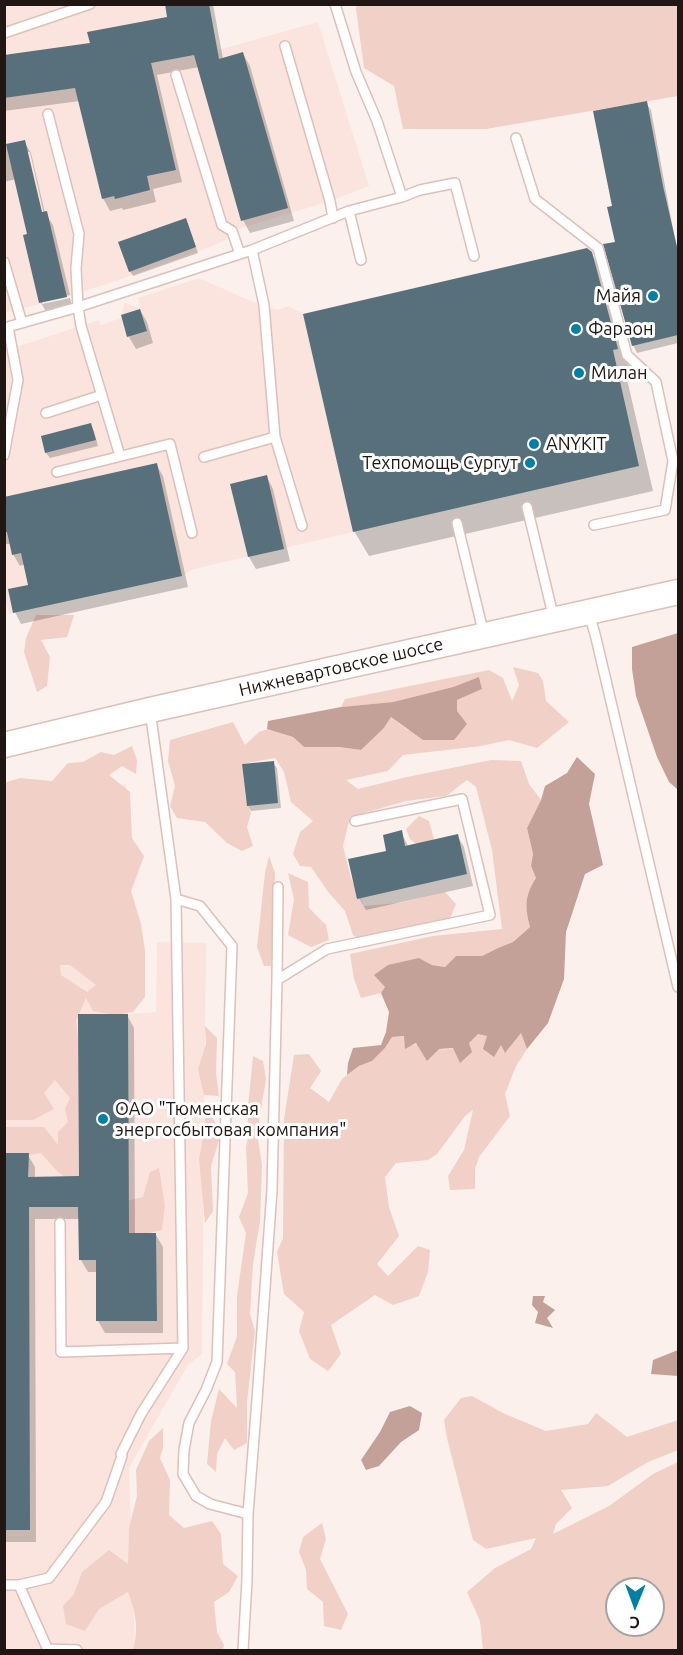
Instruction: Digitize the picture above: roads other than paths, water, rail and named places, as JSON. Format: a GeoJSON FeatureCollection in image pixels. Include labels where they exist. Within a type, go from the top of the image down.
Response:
{"type":"FeatureCollection","features":[{"type":"Feature","properties":{"kind":"street","name":"Нижневартовское шоссе"},"geometry":{"type":"LineString","coordinates":[[4,745],[150,710],[678,592]]}},
{"type":"Feature","properties":{"kind":"lane"},"geometry":{"type":"LineString","coordinates":[[4,33],[90,4]]}},
{"type":"Feature","properties":{"kind":"lane"},"geometry":{"type":"LineString","coordinates":[[335,4],[356,72],[377,121],[402,197]]}},
{"type":"Feature","properties":{"kind":"lane"},"geometry":{"type":"LineString","coordinates":[[285,46],[330,201],[333,219]]}},
{"type":"Feature","properties":{"kind":"lane"},"geometry":{"type":"LineString","coordinates":[[176,75],[222,225],[232,231],[240,254]]}},
{"type":"Feature","properties":{"kind":"lane"},"geometry":{"type":"LineString","coordinates":[[48,114],[79,234],[76,268],[81,326],[120,456]]}},
{"type":"Feature","properties":{"kind":"lane"},"geometry":{"type":"LineString","coordinates":[[516,138],[535,199],[598,248],[627,355],[656,382],[676,461],[664,510],[594,525]]}},
{"type":"Feature","properties":{"kind":"lane"},"geometry":{"type":"LineString","coordinates":[[4,455],[18,380],[6,327],[78,307],[252,250],[349,211],[420,190],[455,183],[474,256]]}},
{"type":"Feature","properties":{"kind":"lane"},"geometry":{"type":"LineString","coordinates":[[349,211],[362,260]]}},
{"type":"Feature","properties":{"kind":"lane"},"geometry":{"type":"LineString","coordinates":[[252,250],[264,305],[275,437],[302,526]]}},
{"type":"Feature","properties":{"kind":"lane"},"geometry":{"type":"LineString","coordinates":[[4,262],[22,323]]}},
{"type":"Feature","properties":{"kind":"lane"},"geometry":{"type":"LineString","coordinates":[[46,413],[102,395]]}},
{"type":"Feature","properties":{"kind":"lane"},"geometry":{"type":"LineString","coordinates":[[204,457],[275,437]]}},
{"type":"Feature","properties":{"kind":"lane"},"geometry":{"type":"LineString","coordinates":[[57,472],[170,444],[192,533]]}},
{"type":"Feature","properties":{"kind":"lane"},"geometry":{"type":"LineString","coordinates":[[527,507],[554,620]]}},
{"type":"Feature","properties":{"kind":"lane"},"geometry":{"type":"LineString","coordinates":[[457,522],[484,635]]}},
{"type":"Feature","properties":{"kind":"lane"},"geometry":{"type":"LineString","coordinates":[[589,613],[676,962],[678,987]]}},
{"type":"Feature","properties":{"kind":"lane"},"geometry":{"type":"LineString","coordinates":[[4,1585],[19,1585],[50,1578],[106,1502],[121,1454],[141,1413],[183,1348],[176,899],[150,710]]}},
{"type":"Feature","properties":{"kind":"lane"},"geometry":{"type":"LineString","coordinates":[[277,980],[327,949],[490,915],[462,799],[355,820]]}},
{"type":"Feature","properties":{"kind":"lane"},"geometry":{"type":"LineString","coordinates":[[243,1650],[248,1514],[272,1190],[278,887]]}},
{"type":"Feature","properties":{"kind":"lane"},"geometry":{"type":"LineString","coordinates":[[176,899],[200,906],[232,946],[217,1362],[189,1424],[184,1450],[183,1474],[196,1496],[210,1504],[248,1514]]}},
{"type":"Feature","properties":{"kind":"lane"},"geometry":{"type":"LineString","coordinates":[[60,1223],[61,1352],[183,1348]]}},
{"type":"Feature","properties":{"kind":"lane"},"geometry":{"type":"LineString","coordinates":[[19,1585],[48,1650],[77,1650]]}},
{"type":"Feature","properties":{"kind":"place","name":"Майя"},"geometry":{"type":"Point","coordinates":[653,296]}},
{"type":"Feature","properties":{"kind":"place","name":"Фараон"},"geometry":{"type":"Point","coordinates":[576,329]}},
{"type":"Feature","properties":{"kind":"place","name":"Милан"},"geometry":{"type":"Point","coordinates":[579,373]}},
{"type":"Feature","properties":{"kind":"place","name":"ANYKIT"},"geometry":{"type":"Point","coordinates":[534,444]}},
{"type":"Feature","properties":{"kind":"place","name":"Техпомощь Сургут"},"geometry":{"type":"Point","coordinates":[530,463]}},
{"type":"Feature","properties":{"kind":"place","name":"ОАО \"Тюменская энергосбытовая компания\""},"geometry":{"type":"Point","coordinates":[103,1119]}}]}
